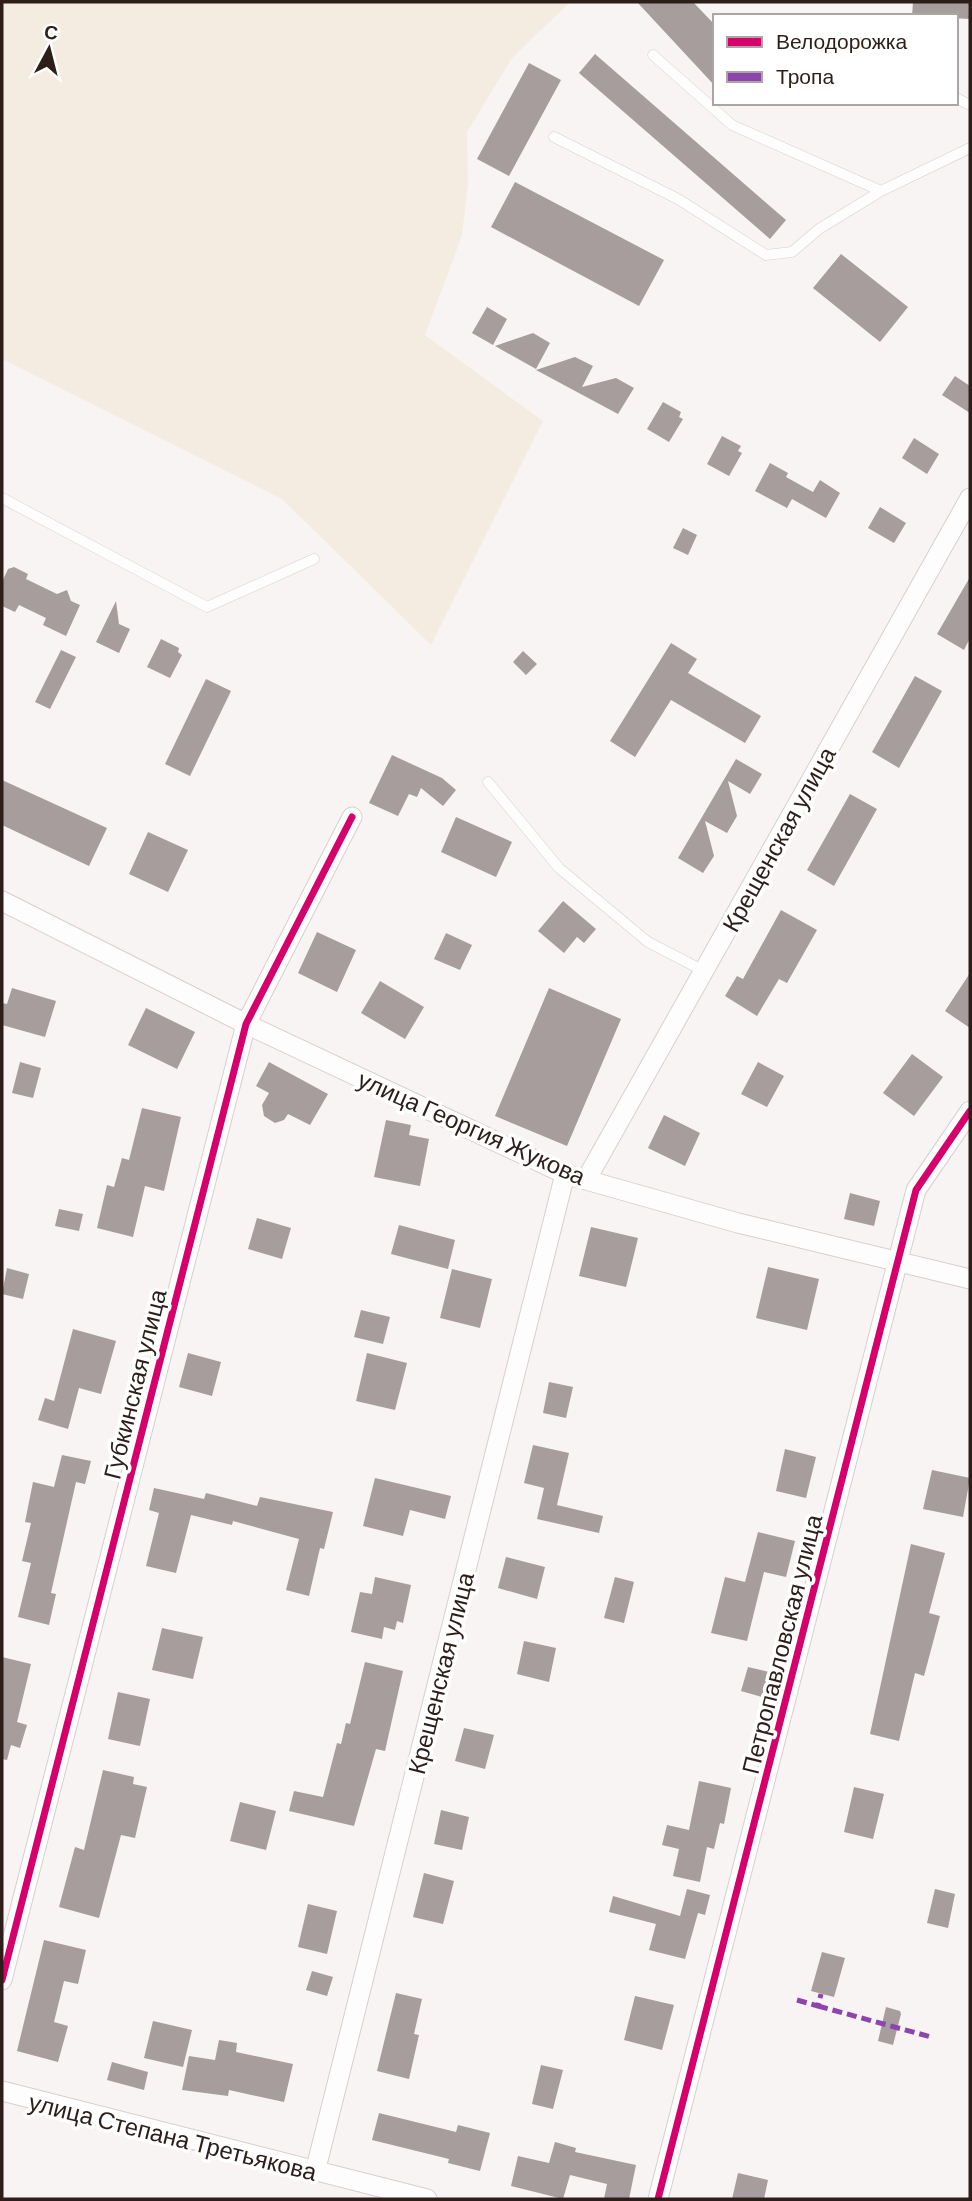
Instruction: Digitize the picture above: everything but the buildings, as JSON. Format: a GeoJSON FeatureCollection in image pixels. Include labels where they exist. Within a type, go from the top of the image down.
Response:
{"type":"FeatureCollection","features":[{"type":"Feature","properties":{"kind":"street","name":"Крещенская улица"},"geometry":{"type":"LineString","coordinates":[[586,1180],[970,498]]}},
{"type":"Feature","properties":{"kind":"street","name":"Губкинская улица"},"geometry":{"type":"LineString","coordinates":[[2,1980],[246,1024],[352,817]]}},
{"type":"Feature","properties":{"kind":"street","name":"улица Георгия Жукова"},"geometry":{"type":"LineString","coordinates":[[2,901],[246,1024],[565,1174],[738,1223],[970,1279]]}},
{"type":"Feature","properties":{"kind":"street","name":"Петропавловская улица"},"geometry":{"type":"LineString","coordinates":[[658,2199],[916,1190],[970,1111]]}},
{"type":"Feature","properties":{"kind":"street","name":"Крещенская улица"},"geometry":{"type":"LineString","coordinates":[[315,2172],[565,1174]]}},
{"type":"Feature","properties":{"kind":"street","name":"улица Степана Третьякова"},"geometry":{"type":"LineString","coordinates":[[2,2091],[427,2199]]}},
{"type":"Feature","properties":{"kind":"lane"},"geometry":{"type":"LineString","coordinates":[[653,55],[732,125],[881,191]]}},
{"type":"Feature","properties":{"kind":"lane"},"geometry":{"type":"LineString","coordinates":[[554,137],[678,199],[766,255],[792,252],[820,229],[881,191],[970,148]]}},
{"type":"Feature","properties":{"kind":"lane"},"geometry":{"type":"LineString","coordinates":[[2,498],[207,607],[314,559]]}},
{"type":"Feature","properties":{"kind":"lane"},"geometry":{"type":"LineString","coordinates":[[488,782],[559,867],[648,943],[704,971]]}},
{"type":"Feature","properties":{"kind":"shaded area"},"geometry":{"type":"Polygon","coordinates":[[[2,2],[570,2],[512,58],[467,132],[468,183],[462,235],[425,335],[543,421],[431,645],[282,499],[2,359],[2,2]]]}},
{"type":"Feature","properties":{"kind":"marked path"},"geometry":{"type":"LineString","coordinates":[[797,2000],[818,2006],[821,1994]]}},
{"type":"Feature","properties":{"kind":"marked path"},"geometry":{"type":"LineString","coordinates":[[818,2006],[931,2037]]}},
{"type":"Feature","properties":{"kind":"cycle path"},"geometry":{"type":"LineString","coordinates":[[2,1980],[246,1024],[352,817]]}},
{"type":"Feature","properties":{"kind":"cycle path"},"geometry":{"type":"LineString","coordinates":[[658,2199],[916,1190],[970,1111]]}}]}
